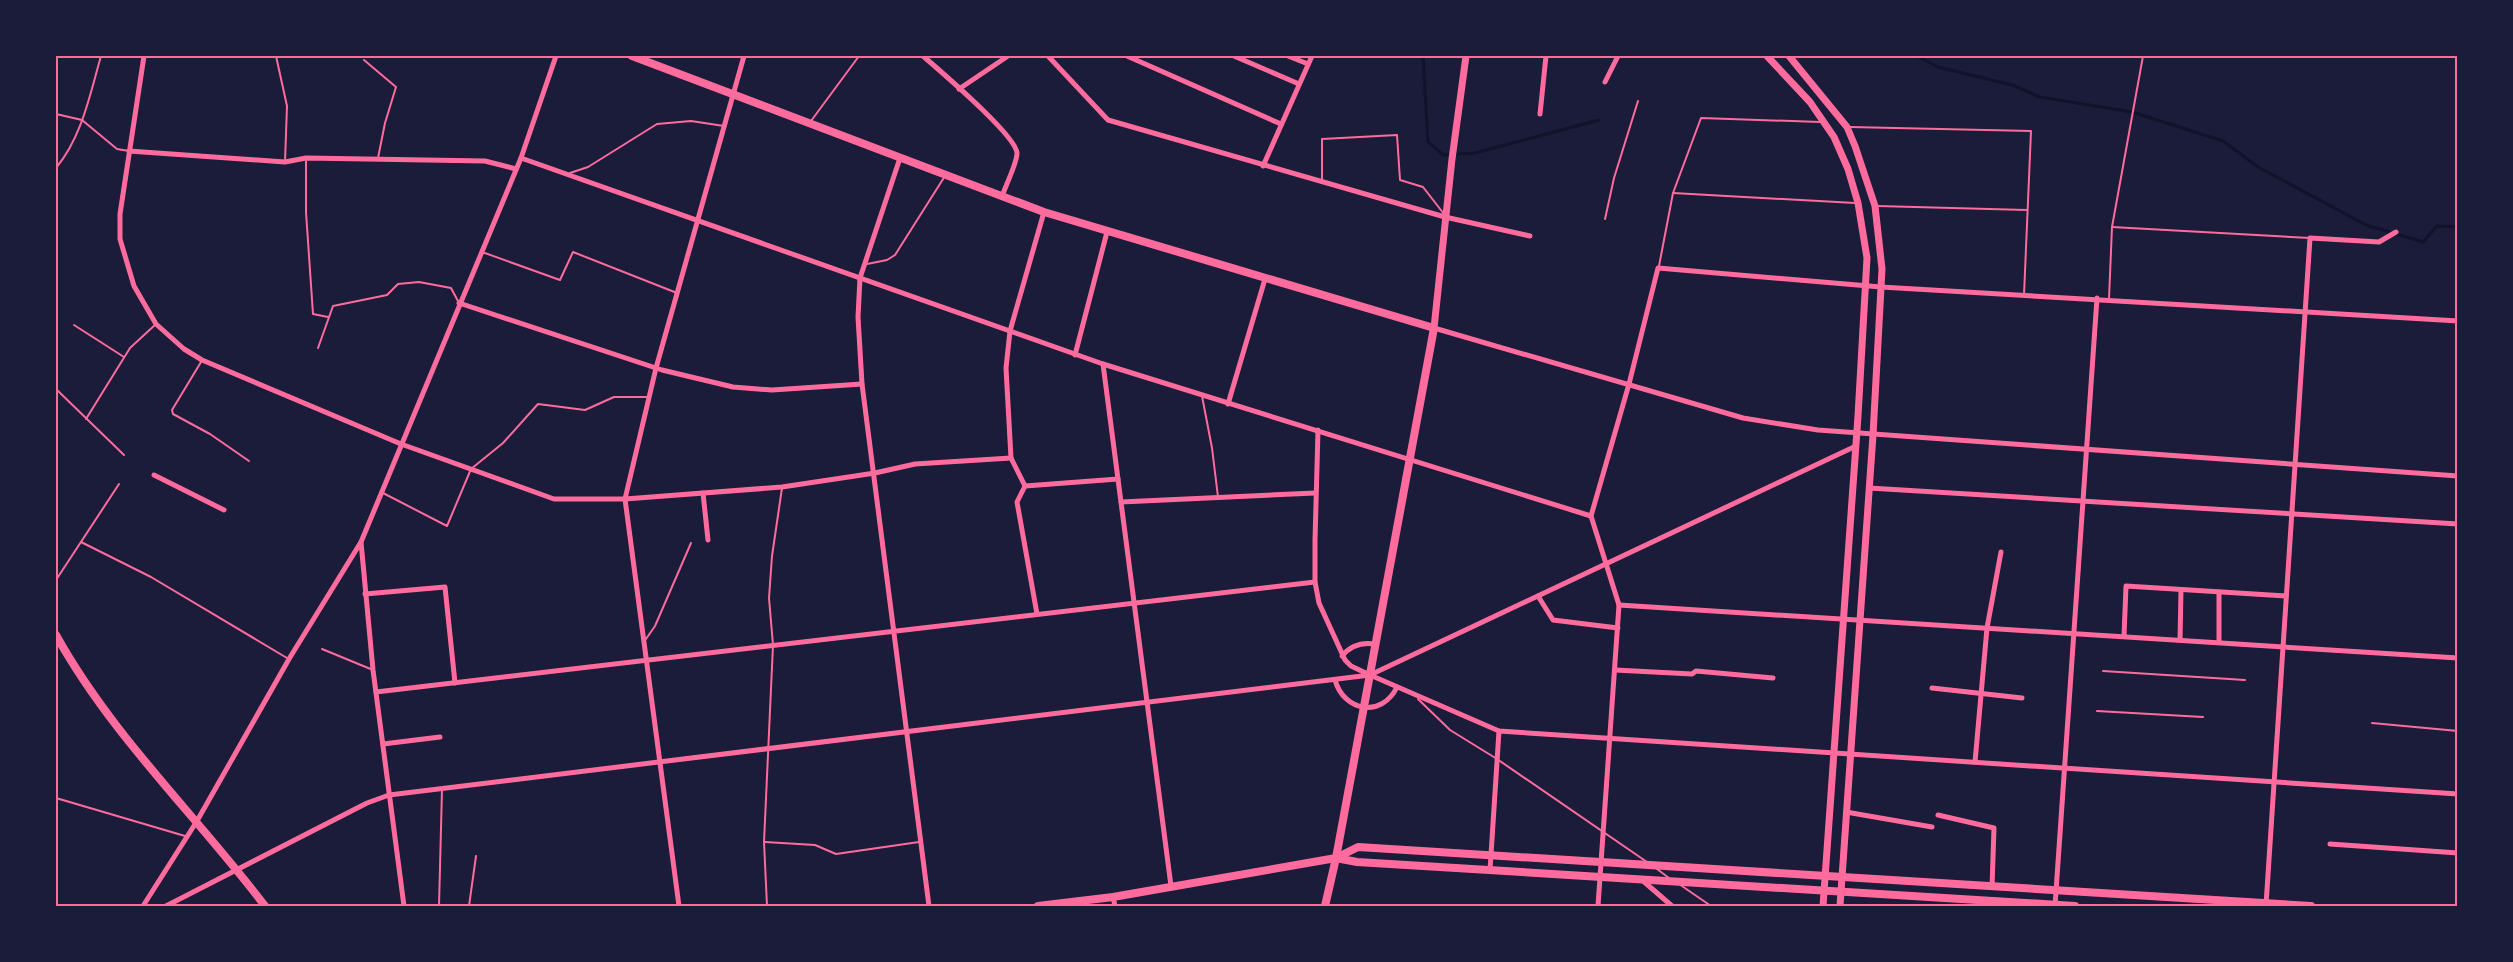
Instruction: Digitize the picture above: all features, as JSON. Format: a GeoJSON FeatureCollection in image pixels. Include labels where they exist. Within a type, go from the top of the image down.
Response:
{"type":"FeatureCollection","features":[{"type":"Feature","properties":{"kind":"main road"},"geometry":{"type":"LineString","coordinates":[[632,56],[1044,212],[1434,328],[1336,858],[1325,906]]}},
{"type":"Feature","properties":{"kind":"main road"},"geometry":{"type":"LineString","coordinates":[[56,635],[106,715],[197,821],[265,906]]}},
{"type":"Feature","properties":{"kind":"main road"},"geometry":{"type":"LineString","coordinates":[[1038,906],[1113,897],[1336,858],[1358,847],[1841,879],[2311,906]]}},
{"type":"Feature","properties":{"kind":"main road"},"geometry":{"type":"LineString","coordinates":[[1336,858],[1600,878],[2075,906]]}},
{"type":"Feature","properties":{"kind":"street"},"geometry":{"type":"LineString","coordinates":[[144,56],[120,214],[120,239],[134,286],[156,324],[170,338],[202,360],[401,444],[554,500],[625,499],[782,487],[875,473],[915,464],[1011,458]]}},
{"type":"Feature","properties":{"kind":"street"},"geometry":{"type":"LineString","coordinates":[[143,906],[197,821],[289,659],[361,542],[521,158],[556,56]]}},
{"type":"Feature","properties":{"kind":"street"},"geometry":{"type":"LineString","coordinates":[[679,906],[625,499],[656,368],[744,56]]}},
{"type":"Feature","properties":{"kind":"street"},"geometry":{"type":"LineString","coordinates":[[923,56],[1013,141],[1017,152],[1002,197]]}},
{"type":"Feature","properties":{"kind":"street"},"geometry":{"type":"LineString","coordinates":[[959,88],[1008,56]]}},
{"type":"Feature","properties":{"kind":"street"},"geometry":{"type":"LineString","coordinates":[[1048,56],[1108,120],[1445,217],[1530,236]]}},
{"type":"Feature","properties":{"kind":"street"},"geometry":{"type":"LineString","coordinates":[[1127,56],[1281,124]]}},
{"type":"Feature","properties":{"kind":"street"},"geometry":{"type":"LineString","coordinates":[[1234,56],[1299,84]]}},
{"type":"Feature","properties":{"kind":"street"},"geometry":{"type":"LineString","coordinates":[[1288,56],[1308,64]]}},
{"type":"Feature","properties":{"kind":"street"},"geometry":{"type":"LineString","coordinates":[[1263,166],[1312,56]]}},
{"type":"Feature","properties":{"kind":"street"},"geometry":{"type":"LineString","coordinates":[[1466,56],[1445,217],[1434,328],[1743,418],[1818,430],[2457,476]]}},
{"type":"Feature","properties":{"kind":"street"},"geometry":{"type":"LineString","coordinates":[[1540,114],[1546,56]]}},
{"type":"Feature","properties":{"kind":"street"},"geometry":{"type":"LineString","coordinates":[[1605,82],[1618,56]]}},
{"type":"Feature","properties":{"kind":"street"},"geometry":{"type":"LineString","coordinates":[[1789,56],[1847,127],[1875,206],[1882,268],[1873,435],[1839,906]]}},
{"type":"Feature","properties":{"kind":"street"},"geometry":{"type":"LineString","coordinates":[[1770,58],[1810,102],[1824,122],[1848,169],[1858,203],[1867,258],[1857,434],[1823,906]]}},
{"type":"Feature","properties":{"kind":"street"},"geometry":{"type":"LineString","coordinates":[[129,151],[285,162],[306,158],[485,161],[516,169]]}},
{"type":"Feature","properties":{"kind":"street"},"geometry":{"type":"LineString","coordinates":[[521,158],[1075,355],[1591,516]]}},
{"type":"Feature","properties":{"kind":"street"},"geometry":{"type":"LineString","coordinates":[[900,158],[863,265],[858,317],[862,384],[929,906]]}},
{"type":"Feature","properties":{"kind":"street"},"geometry":{"type":"LineString","coordinates":[[1025,486],[1011,458],[1006,368],[1010,331],[1044,212]]}},
{"type":"Feature","properties":{"kind":"street"},"geometry":{"type":"LineString","coordinates":[[1075,355],[1107,232]]}},
{"type":"Feature","properties":{"kind":"street"},"geometry":{"type":"LineString","coordinates":[[2266,905],[2284,646],[2290,513],[2310,238],[2379,242],[2396,232]]}},
{"type":"Feature","properties":{"kind":"street"},"geometry":{"type":"LineString","coordinates":[[1598,906],[1619,605],[1591,516],[1629,384],[1658,268],[1881,287],[2457,321]]}},
{"type":"Feature","properties":{"kind":"street"},"geometry":{"type":"LineString","coordinates":[[1228,404],[1265,279]]}},
{"type":"Feature","properties":{"kind":"street"},"geometry":{"type":"LineString","coordinates":[[2055,906],[2097,298]]}},
{"type":"Feature","properties":{"kind":"street"},"geometry":{"type":"LineString","coordinates":[[459,303],[656,368],[733,387],[788,390],[862,384]]}},
{"type":"Feature","properties":{"kind":"street"},"geometry":{"type":"LineString","coordinates":[[1103,364],[1171,886]]}},
{"type":"Feature","properties":{"kind":"street"},"geometry":{"type":"LineString","coordinates":[[1318,430],[1315,582],[1319,603],[1342,656],[1351,666],[1499,731],[2457,794]]}},
{"type":"Feature","properties":{"kind":"street"},"geometry":{"type":"LineString","coordinates":[[166,906],[367,803],[389,795],[1370,675],[1856,446]]}},
{"type":"Feature","properties":{"kind":"street"},"geometry":{"type":"LineString","coordinates":[[154,475],[224,510]]}},
{"type":"Feature","properties":{"kind":"street"},"geometry":{"type":"LineString","coordinates":[[1025,486],[1118,479]]}},
{"type":"Feature","properties":{"kind":"street"},"geometry":{"type":"LineString","coordinates":[[1025,486],[1017,502],[1036,614]]}},
{"type":"Feature","properties":{"kind":"street"},"geometry":{"type":"LineString","coordinates":[[1869,488],[2457,524]]}},
{"type":"Feature","properties":{"kind":"street"},"geometry":{"type":"LineString","coordinates":[[703,493],[708,540]]}},
{"type":"Feature","properties":{"kind":"street"},"geometry":{"type":"LineString","coordinates":[[1121,502],[1315,493]]}},
{"type":"Feature","properties":{"kind":"street"},"geometry":{"type":"LineString","coordinates":[[361,542],[373,670],[404,906]]}},
{"type":"Feature","properties":{"kind":"street"},"geometry":{"type":"LineString","coordinates":[[1975,762],[1987,628],[2001,552]]}},
{"type":"Feature","properties":{"kind":"street"},"geometry":{"type":"LineString","coordinates":[[376,692],[1315,582]]}},
{"type":"Feature","properties":{"kind":"street"},"geometry":{"type":"LineString","coordinates":[[2124,636],[2126,586],[2286,596]]}},
{"type":"Feature","properties":{"kind":"street"},"geometry":{"type":"LineString","coordinates":[[365,594],[445,587],[455,683]]}},
{"type":"Feature","properties":{"kind":"street"},"geometry":{"type":"LineString","coordinates":[[2180,640],[2181,590]]}},
{"type":"Feature","properties":{"kind":"street"},"geometry":{"type":"LineString","coordinates":[[2219,592],[2219,642]]}},
{"type":"Feature","properties":{"kind":"street"},"geometry":{"type":"LineString","coordinates":[[1538,596],[1553,620],[1618,628]]}},
{"type":"Feature","properties":{"kind":"street"},"geometry":{"type":"LineString","coordinates":[[1619,605],[2457,658]]}},
{"type":"Feature","properties":{"kind":"street"},"geometry":{"type":"LineString","coordinates":[[1342,656],[1349,649],[1359,645],[1375,644]]}},
{"type":"Feature","properties":{"kind":"street"},"geometry":{"type":"LineString","coordinates":[[1615,670],[1692,674],[1696,671],[1773,678]]}},
{"type":"Feature","properties":{"kind":"street"},"geometry":{"type":"LineString","coordinates":[[1335,680],[1343,697],[1352,704],[1364,707],[1383,703],[1391,697],[1397,687]]}},
{"type":"Feature","properties":{"kind":"street"},"geometry":{"type":"LineString","coordinates":[[1932,688],[2022,698]]}},
{"type":"Feature","properties":{"kind":"street"},"geometry":{"type":"LineString","coordinates":[[1490,870],[1499,731]]}},
{"type":"Feature","properties":{"kind":"street"},"geometry":{"type":"LineString","coordinates":[[383,744],[440,737]]}},
{"type":"Feature","properties":{"kind":"street"},"geometry":{"type":"LineString","coordinates":[[1846,812],[1932,827]]}},
{"type":"Feature","properties":{"kind":"street"},"geometry":{"type":"LineString","coordinates":[[1938,815],[1995,828],[1992,887]]}},
{"type":"Feature","properties":{"kind":"street"},"geometry":{"type":"LineString","coordinates":[[2330,844],[2457,853]]}},
{"type":"Feature","properties":{"kind":"street"},"geometry":{"type":"LineString","coordinates":[[1642,880],[1672,906]]}},
{"type":"Feature","properties":{"kind":"street"},"geometry":{"type":"LineString","coordinates":[[1113,897],[1115,906]]}},
{"type":"Feature","properties":{"kind":"lane"},"geometry":{"type":"LineString","coordinates":[[56,168],[68,153],[82,120],[101,56]]}},
{"type":"Feature","properties":{"kind":"lane"},"geometry":{"type":"LineString","coordinates":[[276,56],[287,106],[285,162]]}},
{"type":"Feature","properties":{"kind":"lane"},"geometry":{"type":"LineString","coordinates":[[810,122],[859,56]]}},
{"type":"Feature","properties":{"kind":"lane"},"geometry":{"type":"LineString","coordinates":[[2109,299],[2112,227],[2143,56]]}},
{"type":"Feature","properties":{"kind":"lane"},"geometry":{"type":"LineString","coordinates":[[364,60],[396,87],[385,123],[378,161]]}},
{"type":"Feature","properties":{"kind":"lane"},"geometry":{"type":"LineString","coordinates":[[1605,219],[1614,178],[1638,101]]}},
{"type":"Feature","properties":{"kind":"lane"},"geometry":{"type":"LineString","coordinates":[[56,114],[82,120],[117,149],[129,151]]}},
{"type":"Feature","properties":{"kind":"lane"},"geometry":{"type":"LineString","coordinates":[[1658,268],[1673,193],[1701,118],[1824,122]]}},
{"type":"Feature","properties":{"kind":"lane"},"geometry":{"type":"LineString","coordinates":[[566,174],[588,167],[657,124],[692,121],[724,126]]}},
{"type":"Feature","properties":{"kind":"lane"},"geometry":{"type":"LineString","coordinates":[[1847,127],[2031,131],[2024,295]]}},
{"type":"Feature","properties":{"kind":"lane"},"geometry":{"type":"LineString","coordinates":[[1322,183],[1322,139],[1397,135],[1400,180],[1423,187],[1445,217]]}},
{"type":"Feature","properties":{"kind":"lane"},"geometry":{"type":"LineString","coordinates":[[306,158],[306,212],[313,314],[328,317]]}},
{"type":"Feature","properties":{"kind":"lane"},"geometry":{"type":"LineString","coordinates":[[863,265],[886,260],[895,255],[945,176]]}},
{"type":"Feature","properties":{"kind":"lane"},"geometry":{"type":"LineString","coordinates":[[1673,193],[1858,203]]}},
{"type":"Feature","properties":{"kind":"lane"},"geometry":{"type":"LineString","coordinates":[[1875,206],[2027,210]]}},
{"type":"Feature","properties":{"kind":"lane"},"geometry":{"type":"LineString","coordinates":[[2112,227],[2310,238]]}},
{"type":"Feature","properties":{"kind":"lane"},"geometry":{"type":"LineString","coordinates":[[481,252],[560,280],[573,252],[677,293]]}},
{"type":"Feature","properties":{"kind":"lane"},"geometry":{"type":"LineString","coordinates":[[318,348],[333,306],[387,295],[398,284],[419,282],[451,288],[459,303]]}},
{"type":"Feature","properties":{"kind":"lane"},"geometry":{"type":"LineString","coordinates":[[86,419],[130,348],[156,324]]}},
{"type":"Feature","properties":{"kind":"lane"},"geometry":{"type":"LineString","coordinates":[[74,325],[124,357]]}},
{"type":"Feature","properties":{"kind":"lane"},"geometry":{"type":"LineString","coordinates":[[202,360],[172,410],[173,414],[210,434],[249,461]]}},
{"type":"Feature","properties":{"kind":"lane"},"geometry":{"type":"LineString","coordinates":[[56,389],[124,455]]}},
{"type":"Feature","properties":{"kind":"lane"},"geometry":{"type":"LineString","coordinates":[[1202,396],[1218,497]]}},
{"type":"Feature","properties":{"kind":"lane"},"geometry":{"type":"LineString","coordinates":[[381,492],[447,526],[471,469],[503,443],[537,404],[585,410],[614,397],[649,397]]}},
{"type":"Feature","properties":{"kind":"lane"},"geometry":{"type":"LineString","coordinates":[[56,580],[119,484]]}},
{"type":"Feature","properties":{"kind":"lane"},"geometry":{"type":"LineString","coordinates":[[767,906],[764,842],[773,645],[769,598],[772,556],[782,487]]}},
{"type":"Feature","properties":{"kind":"lane"},"geometry":{"type":"LineString","coordinates":[[81,542],[151,577],[289,659]]}},
{"type":"Feature","properties":{"kind":"lane"},"geometry":{"type":"LineString","coordinates":[[644,641],[655,626],[691,543]]}},
{"type":"Feature","properties":{"kind":"lane"},"geometry":{"type":"LineString","coordinates":[[322,649],[373,670]]}},
{"type":"Feature","properties":{"kind":"lane"},"geometry":{"type":"LineString","coordinates":[[2103,670],[2245,680]]}},
{"type":"Feature","properties":{"kind":"lane"},"geometry":{"type":"LineString","coordinates":[[1414,694],[1450,730],[1604,830],[1711,906]]}},
{"type":"Feature","properties":{"kind":"lane"},"geometry":{"type":"LineString","coordinates":[[2097,711],[2203,717]]}},
{"type":"Feature","properties":{"kind":"lane"},"geometry":{"type":"LineString","coordinates":[[2372,723],[2457,731]]}},
{"type":"Feature","properties":{"kind":"lane"},"geometry":{"type":"LineString","coordinates":[[440,906],[442,789]]}},
{"type":"Feature","properties":{"kind":"lane"},"geometry":{"type":"LineString","coordinates":[[56,798],[186,836]]}},
{"type":"Feature","properties":{"kind":"lane"},"geometry":{"type":"LineString","coordinates":[[764,842],[814,845],[836,854],[922,842]]}},
{"type":"Feature","properties":{"kind":"lane"},"geometry":{"type":"LineString","coordinates":[[469,906],[476,856]]}},
{"type":"Feature","properties":{"kind":"waterway"},"geometry":{"type":"LineString","coordinates":[[1423,56],[1428,142],[1443,155],[1475,153],[1599,120]]}},
{"type":"Feature","properties":{"kind":"waterway"},"geometry":{"type":"LineString","coordinates":[[1917,56],[1938,67],[2012,85],[2040,97],[2132,112],[2223,141],[2258,167],[2366,225],[2423,242],[2437,226],[2458,227]]}}]}
